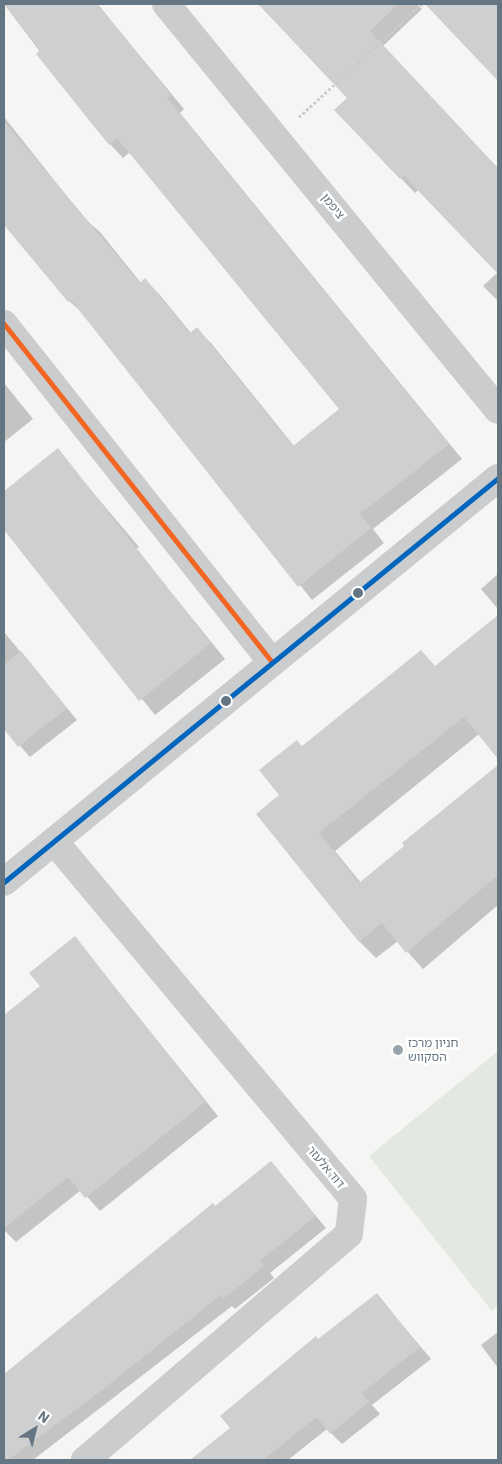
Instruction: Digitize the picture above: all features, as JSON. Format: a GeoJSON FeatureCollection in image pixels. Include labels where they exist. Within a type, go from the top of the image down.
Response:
{"type":"FeatureCollection","features":[{"type":"Feature","properties":{"kind":"street","name":"ציפמן"},"geometry":{"type":"LineString","coordinates":[[166,4],[498,410]]}},
{"type":"Feature","properties":{"kind":"street"},"geometry":{"type":"LineString","coordinates":[[4,324],[272,662]]}},
{"type":"Feature","properties":{"kind":"street"},"geometry":{"type":"LineString","coordinates":[[4,882],[498,478]]}},
{"type":"Feature","properties":{"kind":"street","name":"דוד אלעזר"},"geometry":{"type":"LineString","coordinates":[[54,841],[353,1199],[350,1234],[85,1460]]}},
{"type":"Feature","properties":{"kind":"path"},"geometry":{"type":"LineString","coordinates":[[277,138],[422,4]]}},
{"type":"Feature","properties":{"kind":"shaded area"},"geometry":{"type":"Polygon","coordinates":[[[498,1051],[498,1305],[492,1311],[369,1156],[498,1051]]]}},
{"type":"Feature","properties":{"kind":"building"},"geometry":{"type":"Polygon","coordinates":[[[4,4],[98,4],[171,95],[167,98],[449,444],[360,514],[371,528],[298,587],[71,300],[68,302],[4,225],[4,121],[140,283],[145,278],[190,333],[197,327],[293,446],[339,409],[117,138],[109,145],[36,54],[40,50],[4,4]]]}},
{"type":"Feature","properties":{"kind":"building"},"geometry":{"type":"Polygon","coordinates":[[[258,4],[398,4],[370,31],[498,168],[498,274],[404,176],[400,179],[334,110],[347,98],[258,4]]]}},
{"type":"Feature","properties":{"kind":"building"},"geometry":{"type":"Polygon","coordinates":[[[425,4],[498,4],[498,81],[425,4]]]}},
{"type":"Feature","properties":{"kind":"building"},"geometry":{"type":"Polygon","coordinates":[[[58,448],[211,643],[139,701],[4,530],[4,491],[58,448]]]}},
{"type":"Feature","properties":{"kind":"building"},"geometry":{"type":"Polygon","coordinates":[[[498,615],[498,759],[464,717],[319,833],[359,883],[404,846],[402,843],[498,765],[498,875],[406,953],[382,923],[359,942],[256,814],[279,795],[259,770],[297,740],[302,746],[421,650],[435,666],[498,615]]]}},
{"type":"Feature","properties":{"kind":"building"},"geometry":{"type":"Polygon","coordinates":[[[21,651],[67,708],[18,747],[4,729],[4,665],[21,651]]]}},
{"type":"Feature","properties":{"kind":"building"},"geometry":{"type":"Polygon","coordinates":[[[75,936],[205,1102],[85,1198],[68,1177],[4,1228],[4,1015],[40,986],[29,973],[75,936]]]}},
{"type":"Feature","properties":{"kind":"building"},"geometry":{"type":"Polygon","coordinates":[[[271,1161],[316,1216],[260,1261],[264,1266],[223,1299],[221,1295],[102,1390],[8,1460],[4,1460],[4,1374],[213,1203],[215,1206],[271,1161]]]}},
{"type":"Feature","properties":{"kind":"building"},"geometry":{"type":"Polygon","coordinates":[[[377,1293],[420,1347],[362,1393],[369,1402],[330,1434],[317,1417],[263,1460],[190,1460],[230,1428],[220,1416],[316,1336],[318,1339],[377,1293]]]}},
{"type":"Feature","properties":{"kind":"transit line"},"geometry":{"type":"LineString","coordinates":[[4,324],[272,662]]}},
{"type":"Feature","properties":{"kind":"transit line"},"geometry":{"type":"LineString","coordinates":[[4,882],[498,478]]}},
{"type":"Feature","properties":{"kind":"place","name":"חניון מרכז הסקווש"},"geometry":{"type":"Point","coordinates":[398,1050]}}]}
